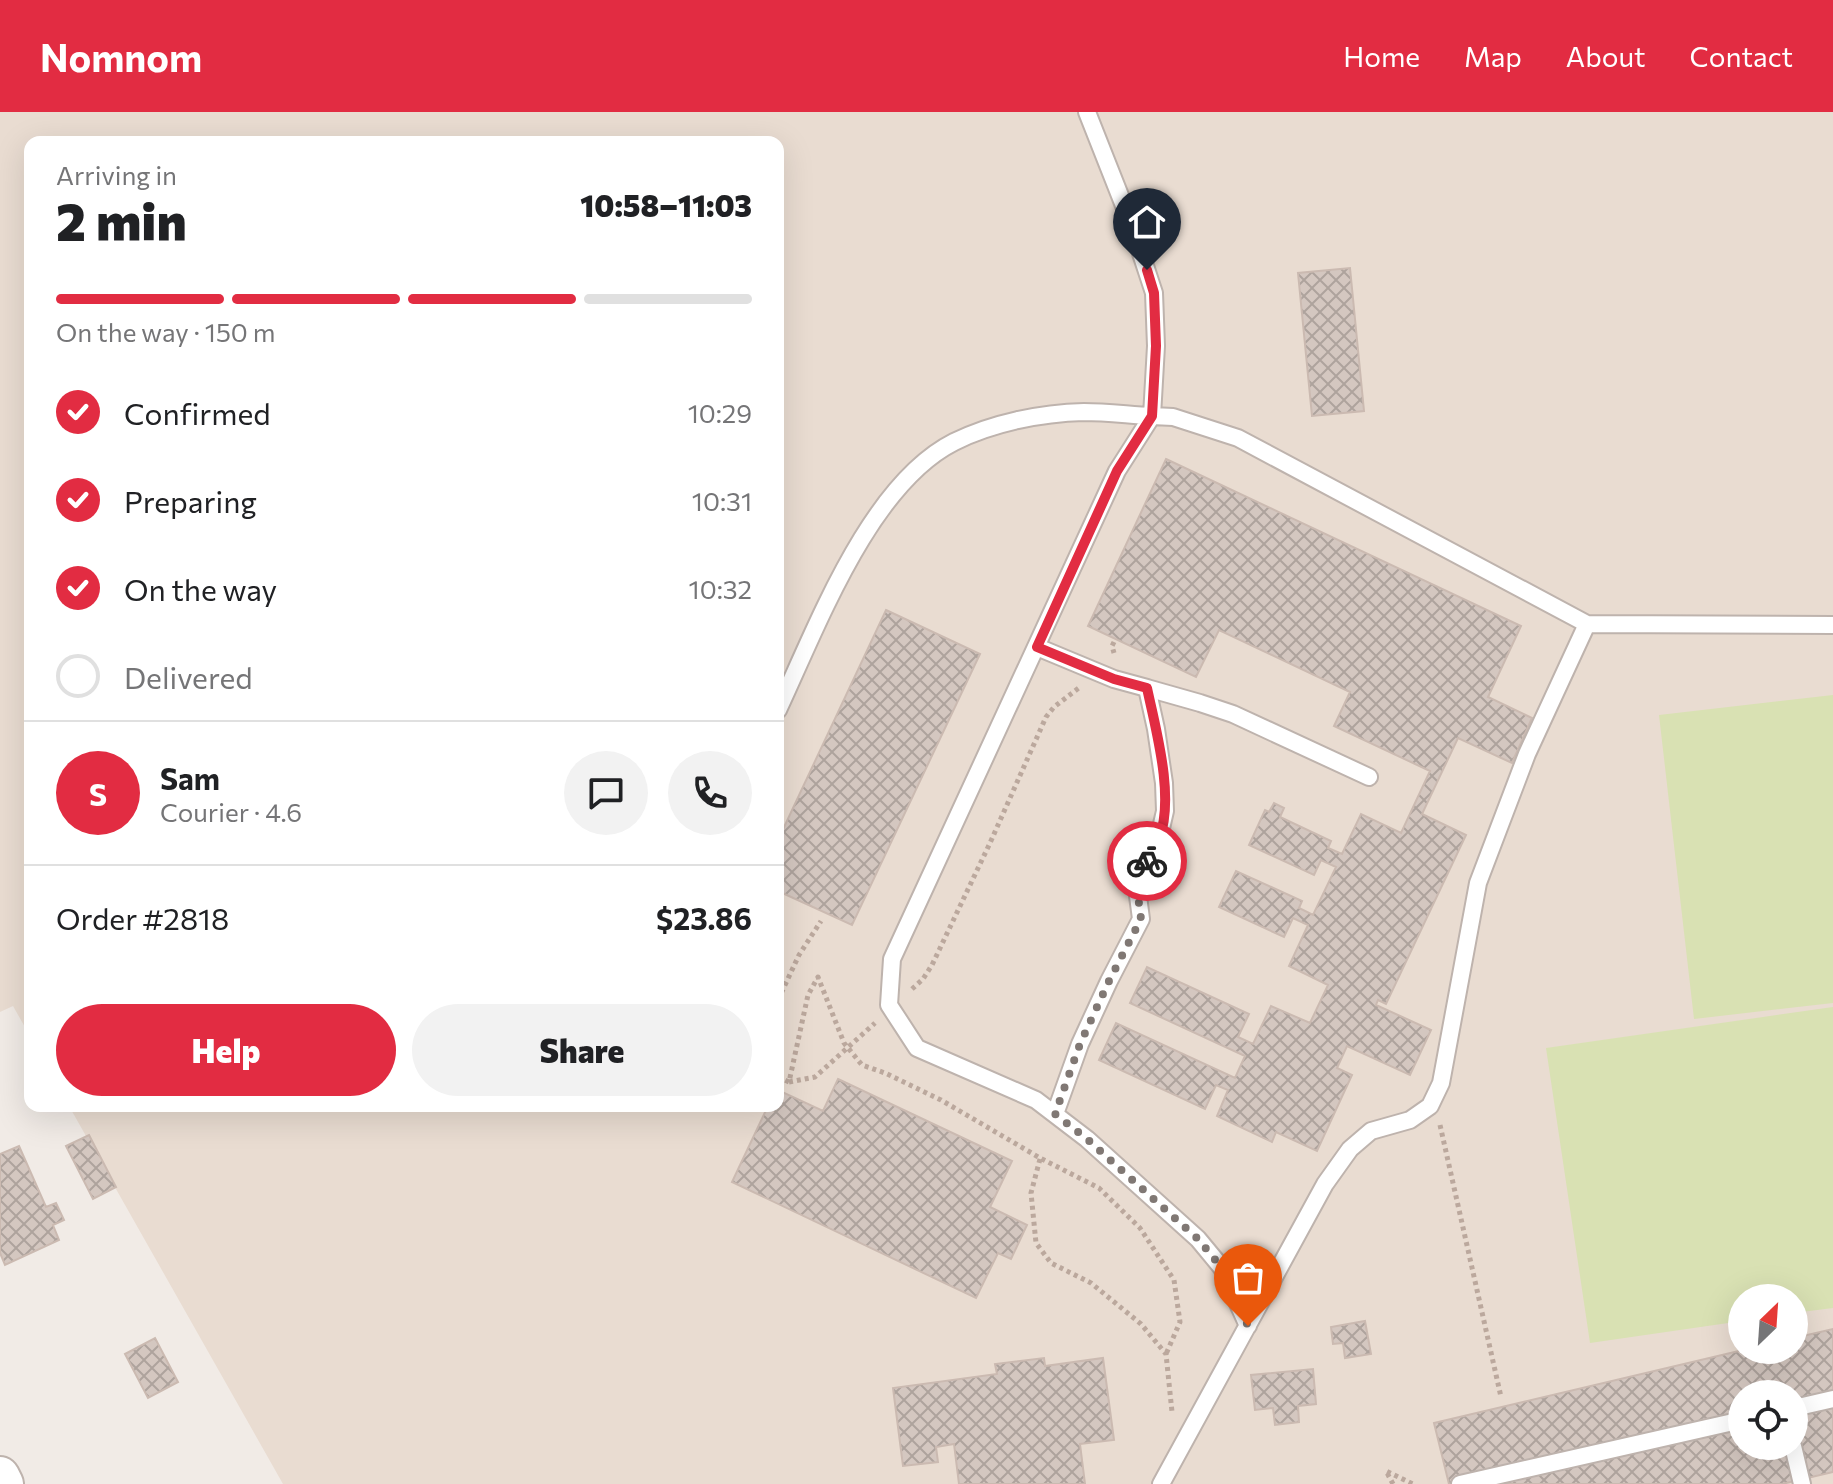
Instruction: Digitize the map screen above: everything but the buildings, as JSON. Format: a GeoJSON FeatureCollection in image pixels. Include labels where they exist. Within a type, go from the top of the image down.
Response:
{"type":"FeatureCollection","features":[{"type":"Feature","properties":{"kind":"street"},"geometry":{"type":"LineString","coordinates":[[0,1476],[4,1484]]}},
{"type":"Feature","properties":{"kind":"lane"},"geometry":{"type":"LineString","coordinates":[[1087,112],[1132,226],[1154,293],[1156,346],[1152,416],[1117,471],[892,959],[889,1005],[917,1048],[1036,1100],[1087,1139],[1198,1239],[1222,1268],[1248,1326]]}},
{"type":"Feature","properties":{"kind":"lane"},"geometry":{"type":"LineString","coordinates":[[784,697],[846,566],[878,514],[922,464],[952,443],[988,429],[1036,417],[1084,412],[1173,417],[1238,438],[1587,624],[1833,625]]}},
{"type":"Feature","properties":{"kind":"lane"},"geometry":{"type":"LineString","coordinates":[[1161,1484],[1325,1184],[1350,1149],[1371,1131],[1410,1120],[1430,1106],[1441,1083],[1478,883],[1527,754],[1587,624]]}},
{"type":"Feature","properties":{"kind":"lane"},"geometry":{"type":"LineString","coordinates":[[1037,647],[1099,673],[1233,714],[1369,777]]}},
{"type":"Feature","properties":{"kind":"lane"},"geometry":{"type":"LineString","coordinates":[[1055,1114],[1080,1044],[1141,919],[1138,896],[1143,869],[1159,837],[1165,811],[1164,783],[1147,688]]}},
{"type":"Feature","properties":{"kind":"lane"},"geometry":{"type":"LineString","coordinates":[[1808,1405],[1833,1399]]}},
{"type":"Feature","properties":{"kind":"lane"},"geometry":{"type":"LineString","coordinates":[[1460,1484],[1728,1423]]}},
{"type":"Feature","properties":{"kind":"lane"},"geometry":{"type":"LineString","coordinates":[[1796,1460],[1802,1484]]}},
{"type":"Feature","properties":{"kind":"path"},"geometry":{"type":"LineString","coordinates":[[784,1080],[789,1082],[815,1077],[923,979],[990,843],[1046,717],[1054,707],[1117,660],[1113,652],[1114,642]]}},
{"type":"Feature","properties":{"kind":"path"},"geometry":{"type":"LineString","coordinates":[[784,987],[799,955],[821,921]]}},
{"type":"Feature","properties":{"kind":"path"},"geometry":{"type":"LineString","coordinates":[[789,1082],[808,995],[818,977],[844,1043],[862,1065],[941,1100],[1040,1158],[1099,1188],[1140,1228],[1174,1280],[1180,1322],[1166,1354],[1172,1403],[1172,1465]]}},
{"type":"Feature","properties":{"kind":"path"},"geometry":{"type":"LineString","coordinates":[[1434,1097],[1501,1397]]}},
{"type":"Feature","properties":{"kind":"path"},"geometry":{"type":"LineString","coordinates":[[1040,1158],[1031,1193],[1036,1243],[1051,1263],[1091,1283],[1141,1324],[1166,1354]]}},
{"type":"Feature","properties":{"kind":"path"},"geometry":{"type":"LineString","coordinates":[[1393,1484],[1386,1471],[1413,1484]]}},
{"type":"Feature","properties":{"kind":"shaded area"},"geometry":{"type":"Polygon","coordinates":[[[0,112],[1833,112],[1833,1484],[283,1484],[72,1112],[784,1112],[784,136],[24,136],[24,1025],[13,1006],[0,1012],[0,112]]]}},
{"type":"Feature","properties":{"kind":"green space"},"geometry":{"type":"Polygon","coordinates":[[[1833,695],[1833,1003],[1694,1019],[1659,715],[1833,695]]]}},
{"type":"Feature","properties":{"kind":"green space"},"geometry":{"type":"Polygon","coordinates":[[[1833,1007],[1833,1308],[1808,1311],[1808,1284],[1728,1284],[1728,1323],[1590,1343],[1546,1048],[1833,1007]]]}},
{"type":"Feature","properties":{"kind":"way so far"},"geometry":{"type":"LineString","coordinates":[[1147,861],[1138,896],[1141,919],[1080,1044],[1055,1114],[1198,1239],[1222,1268],[1248,1326]]}},
{"type":"Feature","properties":{"kind":"route"},"geometry":{"type":"LineString","coordinates":[[1147,270],[1154,293],[1156,346],[1152,416],[1117,471],[1037,647],[1114,679],[1147,688],[1164,783],[1165,811],[1159,837],[1147,861]]}}]}
